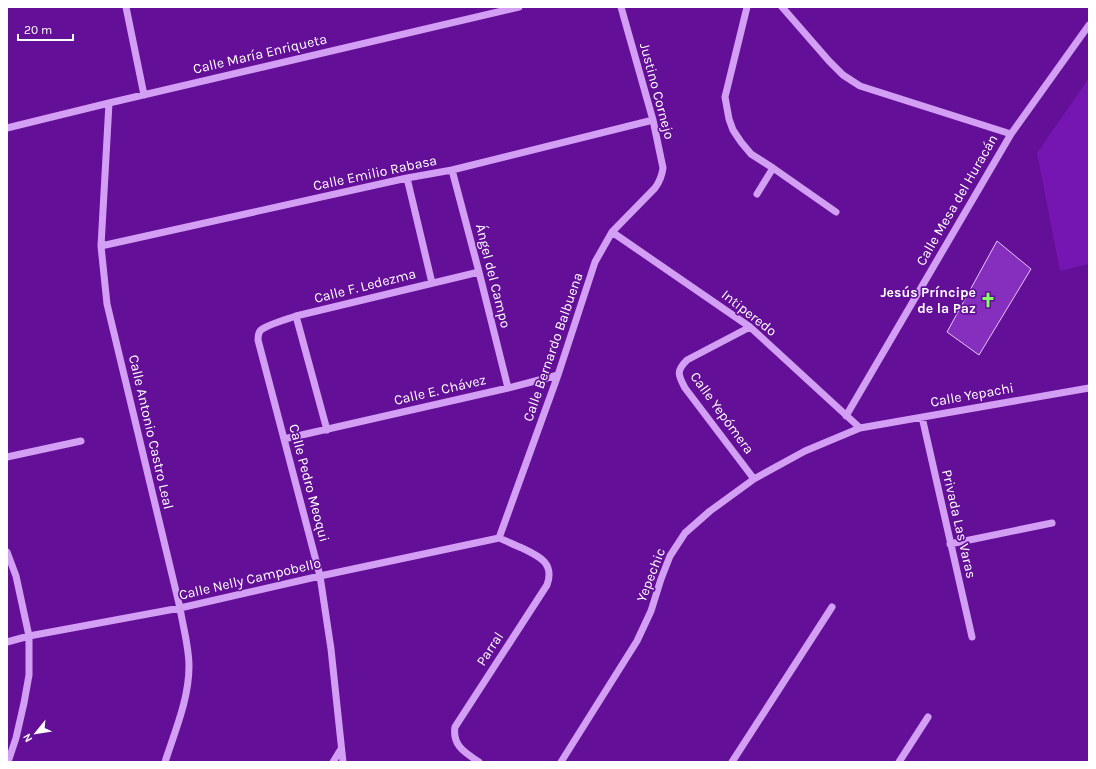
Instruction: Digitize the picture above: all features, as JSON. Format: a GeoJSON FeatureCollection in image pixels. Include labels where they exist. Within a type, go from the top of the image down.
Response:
{"type":"FeatureCollection","features":[{"type":"Feature","properties":{"kind":"street"},"geometry":{"type":"LineString","coordinates":[[126,7],[144,95]]}},
{"type":"Feature","properties":{"kind":"street","name":"Calle María Enriqueta"},"geometry":{"type":"LineString","coordinates":[[7,128],[519,7]]}},
{"type":"Feature","properties":{"kind":"street","name":"Justino Cornejo"},"geometry":{"type":"LineString","coordinates":[[622,7],[653,120],[663,168],[660,182]]}},
{"type":"Feature","properties":{"kind":"street"},"geometry":{"type":"LineString","coordinates":[[747,7],[725,97],[733,130],[751,154],[836,212]]}},
{"type":"Feature","properties":{"kind":"street"},"geometry":{"type":"LineString","coordinates":[[782,7],[843,75],[860,86],[1011,134]]}},
{"type":"Feature","properties":{"kind":"street","name":"Calle Mesa del Huracán"},"geometry":{"type":"LineString","coordinates":[[846,416],[1011,134],[1089,25]]}},
{"type":"Feature","properties":{"kind":"street","name":"Calle Antonio Castro Leal"},"geometry":{"type":"LineString","coordinates":[[109,103],[101,246],[107,304],[180,608],[188,652],[188,683],[184,704],[165,762]]}},
{"type":"Feature","properties":{"kind":"street","name":"Calle Emilio Rabasa"},"geometry":{"type":"LineString","coordinates":[[101,246],[407,178],[452,170],[653,120]]}},
{"type":"Feature","properties":{"kind":"street"},"geometry":{"type":"LineString","coordinates":[[757,194],[773,168]]}},
{"type":"Feature","properties":{"kind":"street","name":"Ángel del Campo"},"geometry":{"type":"LineString","coordinates":[[452,170],[508,388]]}},
{"type":"Feature","properties":{"kind":"street"},"geometry":{"type":"LineString","coordinates":[[407,178],[432,283]]}},
{"type":"Feature","properties":{"kind":"street","name":"Calle Bernardo Balbuena"},"geometry":{"type":"LineString","coordinates":[[499,538],[558,375],[595,262],[612,232],[660,182]]}},
{"type":"Feature","properties":{"kind":"street","name":"Intiperedo"},"geometry":{"type":"LineString","coordinates":[[612,232],[750,327],[860,428]]}},
{"type":"Feature","properties":{"kind":"street","name":"Calle F. Ledezma"},"geometry":{"type":"LineString","coordinates":[[260,331],[296,316],[479,272]]}},
{"type":"Feature","properties":{"kind":"street"},"geometry":{"type":"LineString","coordinates":[[296,316],[327,430]]}},
{"type":"Feature","properties":{"kind":"street","name":"Calle Yepómera"},"geometry":{"type":"LineString","coordinates":[[750,327],[687,360],[679,370],[679,377],[754,479]]}},
{"type":"Feature","properties":{"kind":"street","name":"Calle Pedro Meoqui"},"geometry":{"type":"LineString","coordinates":[[260,331],[258,340],[320,576],[331,649],[343,762]]}},
{"type":"Feature","properties":{"kind":"street","name":"Calle E. Chávez"},"geometry":{"type":"LineString","coordinates":[[284,439],[508,388],[558,375]]}},
{"type":"Feature","properties":{"kind":"street","name":"Calle Yepachi"},"geometry":{"type":"LineString","coordinates":[[860,428],[1089,388]]}},
{"type":"Feature","properties":{"kind":"street","name":"Privada Las Varas"},"geometry":{"type":"LineString","coordinates":[[922,417],[972,637]]}},
{"type":"Feature","properties":{"kind":"street","name":"Yepechic"},"geometry":{"type":"LineString","coordinates":[[561,762],[637,641],[651,611],[670,556],[685,533],[710,511],[754,479],[805,451],[860,428]]}},
{"type":"Feature","properties":{"kind":"street"},"geometry":{"type":"LineString","coordinates":[[7,457],[81,441]]}},
{"type":"Feature","properties":{"kind":"street"},"geometry":{"type":"LineString","coordinates":[[950,544],[1052,523]]}},
{"type":"Feature","properties":{"kind":"street","name":"Calle Nelly Campobello"},"geometry":{"type":"LineString","coordinates":[[7,642],[29,636],[180,608],[320,576],[499,538]]}},
{"type":"Feature","properties":{"kind":"street","name":"Parral"},"geometry":{"type":"LineString","coordinates":[[479,762],[463,750],[456,742],[454,734],[455,727],[547,585],[550,578],[549,571],[537,555],[499,538]]}},
{"type":"Feature","properties":{"kind":"street"},"geometry":{"type":"LineString","coordinates":[[7,552],[16,576],[29,636],[29,676],[16,738],[8,762]]}},
{"type":"Feature","properties":{"kind":"street"},"geometry":{"type":"LineString","coordinates":[[732,762],[832,607]]}},
{"type":"Feature","properties":{"kind":"street"},"geometry":{"type":"LineString","coordinates":[[899,762],[928,717]]}},
{"type":"Feature","properties":{"kind":"street"},"geometry":{"type":"LineString","coordinates":[[333,762],[341,749]]}},
{"type":"Feature","properties":{"kind":"shaded area"},"geometry":{"type":"Polygon","coordinates":[[[1089,78],[1089,264],[1060,271],[1037,153],[1089,78]]]}},
{"type":"Feature","properties":{"kind":"building","name":"Jesús Príncipe de la Paz"},"geometry":{"type":"Polygon","coordinates":[[[997,241],[1031,269],[979,355],[947,332],[997,241]]]}},
{"type":"Feature","properties":{"kind":"place","name":"Jesús Príncipe de la Paz"},"geometry":{"type":"Point","coordinates":[988,300]}}]}
